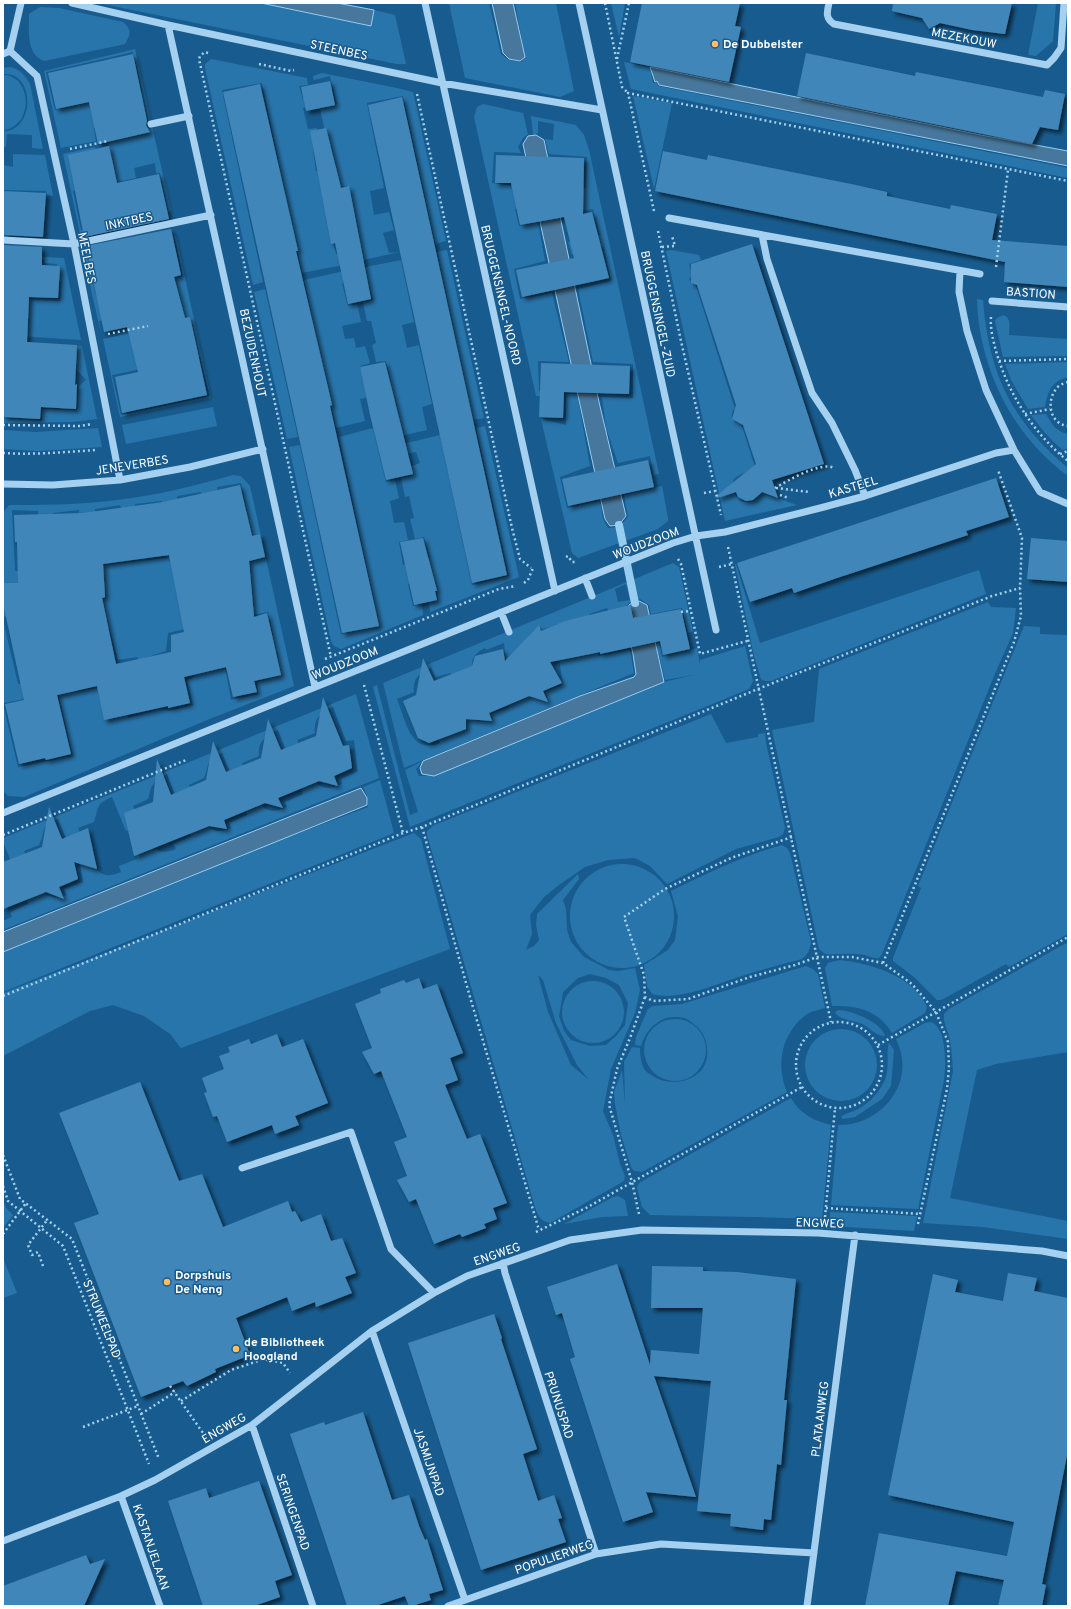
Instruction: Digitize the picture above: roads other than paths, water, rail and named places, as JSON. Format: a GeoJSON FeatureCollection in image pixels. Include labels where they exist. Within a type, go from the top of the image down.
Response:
{"type":"FeatureCollection","features":[{"type":"Feature","properties":{"kind":"street"},"geometry":{"type":"LineString","coordinates":[[3,54],[10,51],[21,3]]}},
{"type":"Feature","properties":{"kind":"street","name":"STEENBES"},"geometry":{"type":"LineString","coordinates":[[72,3],[168,25],[442,83],[602,110]]}},
{"type":"Feature","properties":{"kind":"street","name":"BRUGGENSINGEL-NOORD"},"geometry":{"type":"LineString","coordinates":[[425,3],[555,591]]}},
{"type":"Feature","properties":{"kind":"street","name":"BRUGGENSINGEL-ZUID"},"geometry":{"type":"LineString","coordinates":[[578,3],[716,630]]}},
{"type":"Feature","properties":{"kind":"street","name":"MEZEKOUW"},"geometry":{"type":"LineString","coordinates":[[829,3],[826,15],[829,21],[834,24],[1047,65],[1061,48],[1064,3]]}},
{"type":"Feature","properties":{"kind":"street","name":"BEZUIDENHOUT"},"geometry":{"type":"LineString","coordinates":[[168,25],[315,687]]}},
{"type":"Feature","properties":{"kind":"street","name":"MEELBES"},"geometry":{"type":"LineString","coordinates":[[10,51],[37,76],[74,244],[120,480]]}},
{"type":"Feature","properties":{"kind":"street"},"geometry":{"type":"LineString","coordinates":[[151,124],[189,116]]}},
{"type":"Feature","properties":{"kind":"street","name":"INKTBES"},"geometry":{"type":"LineString","coordinates":[[3,240],[74,244],[211,215]]}},
{"type":"Feature","properties":{"kind":"street"},"geometry":{"type":"LineString","coordinates":[[669,218],[980,274]]}},
{"type":"Feature","properties":{"kind":"street"},"geometry":{"type":"LineString","coordinates":[[762,235],[767,258],[812,393],[832,423],[855,470],[865,496]]}},
{"type":"Feature","properties":{"kind":"street"},"geometry":{"type":"LineString","coordinates":[[960,271],[959,292],[967,332],[986,390],[1014,450],[1040,492],[1068,504]]}},
{"type":"Feature","properties":{"kind":"street","name":"BASTION"},"geometry":{"type":"LineString","coordinates":[[992,301],[1068,307]]}},
{"type":"Feature","properties":{"kind":"street","name":"JENEVERBES"},"geometry":{"type":"LineString","coordinates":[[3,484],[53,485],[120,480],[190,467],[263,449]]}},
{"type":"Feature","properties":{"kind":"street","name":"KASTEEL"},"geometry":{"type":"LineString","coordinates":[[696,536],[725,532],[865,496],[992,454],[1014,450]]}},
{"type":"Feature","properties":{"kind":"street","name":"WOUDZOOM"},"geometry":{"type":"LineString","coordinates":[[3,813],[585,578],[674,543],[696,536]]}},
{"type":"Feature","properties":{"kind":"street"},"geometry":{"type":"LineString","coordinates":[[585,578],[592,596]]}},
{"type":"Feature","properties":{"kind":"street"},"geometry":{"type":"LineString","coordinates":[[501,612],[509,632]]}},
{"type":"Feature","properties":{"kind":"street"},"geometry":{"type":"LineString","coordinates":[[242,1168],[351,1132],[391,1249],[434,1292]]}},
{"type":"Feature","properties":{"kind":"street","name":"ENGWEG"},"geometry":{"type":"LineString","coordinates":[[3,1541],[121,1496],[155,1480],[252,1425],[372,1331],[434,1292],[467,1276],[570,1240],[642,1230],[824,1233],[1042,1251],[1068,1256]]}},
{"type":"Feature","properties":{"kind":"street","name":"PLATAANWEG"},"geometry":{"type":"LineString","coordinates":[[808,1606],[855,1235]]}},
{"type":"Feature","properties":{"kind":"street","name":"PRUNUSPAD"},"geometry":{"type":"LineString","coordinates":[[503,1263],[596,1554]]}},
{"type":"Feature","properties":{"kind":"street","name":"JASMIJNPAD"},"geometry":{"type":"LineString","coordinates":[[372,1331],[464,1600]]}},
{"type":"Feature","properties":{"kind":"street","name":"SERINGENPAD"},"geometry":{"type":"LineString","coordinates":[[252,1425],[313,1606]]}},
{"type":"Feature","properties":{"kind":"street","name":"KASTANJELAAN"},"geometry":{"type":"LineString","coordinates":[[121,1496],[160,1606]]}},
{"type":"Feature","properties":{"kind":"street","name":"POPULIERWEG"},"geometry":{"type":"LineString","coordinates":[[448,1606],[596,1554],[661,1544],[814,1553]]}},
{"type":"Feature","properties":{"kind":"waterway"},"geometry":{"type":"LineString","coordinates":[[619,525],[635,603]]}},
{"type":"Feature","properties":{"kind":"place","name":"De Dubbelster"},"geometry":{"type":"Point","coordinates":[715,44]}},
{"type":"Feature","properties":{"kind":"place","name":"Dorpshuis De Neng"},"geometry":{"type":"Point","coordinates":[167,1282]}},
{"type":"Feature","properties":{"kind":"place","name":"de Bibliotheek Hoogland"},"geometry":{"type":"Point","coordinates":[236,1349]}}]}
